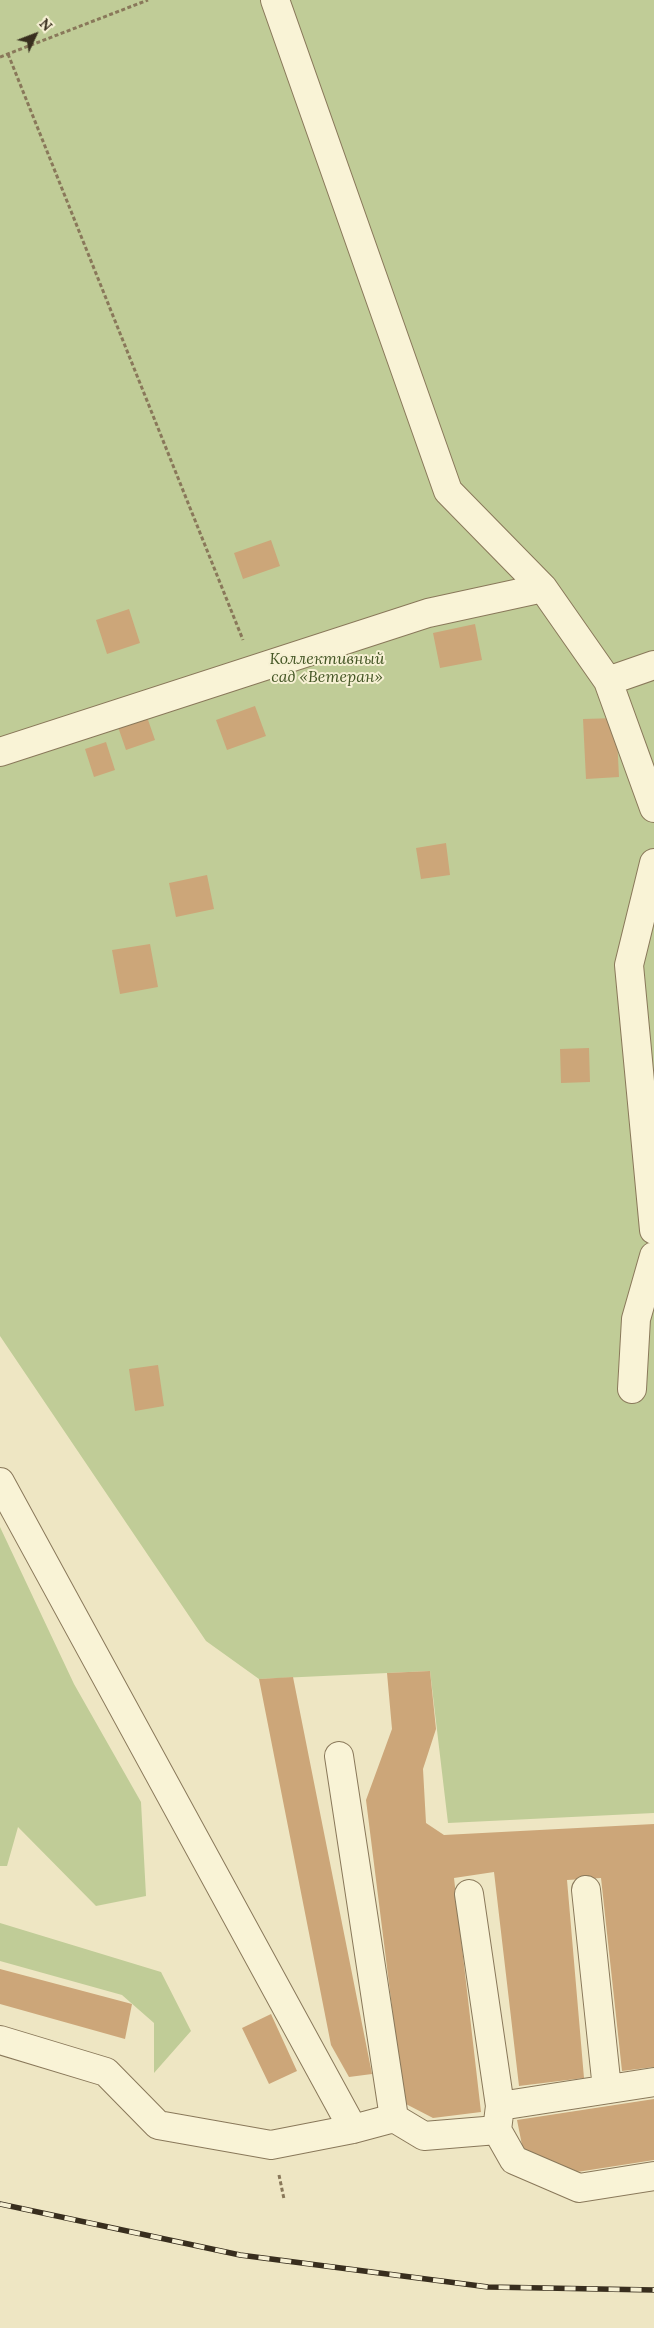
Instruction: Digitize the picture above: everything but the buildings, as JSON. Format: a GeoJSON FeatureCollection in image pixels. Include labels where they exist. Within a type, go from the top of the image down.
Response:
{"type":"FeatureCollection","features":[{"type":"Feature","properties":{"kind":"lane"},"geometry":{"type":"LineString","coordinates":[[275,0],[448,491],[543,588],[608,681],[654,808]]}},
{"type":"Feature","properties":{"kind":"lane"},"geometry":{"type":"LineString","coordinates":[[0,752],[428,613],[543,588]]}},
{"type":"Feature","properties":{"kind":"lane"},"geometry":{"type":"LineString","coordinates":[[608,681],[654,665]]}},
{"type":"Feature","properties":{"kind":"lane"},"geometry":{"type":"LineString","coordinates":[[654,863],[629,965],[654,1230]]}},
{"type":"Feature","properties":{"kind":"lane"},"geometry":{"type":"LineString","coordinates":[[632,1389],[636,1319],[654,1256]]}},
{"type":"Feature","properties":{"kind":"lane"},"geometry":{"type":"LineString","coordinates":[[0,1482],[352,2129]]}},
{"type":"Feature","properties":{"kind":"lane"},"geometry":{"type":"LineString","coordinates":[[339,1756],[394,2118]]}},
{"type":"Feature","properties":{"kind":"lane"},"geometry":{"type":"LineString","coordinates":[[586,1890],[608,2089]]}},
{"type":"Feature","properties":{"kind":"lane"},"geometry":{"type":"LineString","coordinates":[[469,1894],[498,2118],[514,2160],[579,2188],[654,2176]]}},
{"type":"Feature","properties":{"kind":"lane"},"geometry":{"type":"LineString","coordinates":[[0,2040],[106,2072],[158,2125],[271,2145],[352,2129],[394,2118],[424,2136],[608,2089],[654,2082]]}},
{"type":"Feature","properties":{"kind":"path"},"geometry":{"type":"LineString","coordinates":[[0,57],[148,0]]}},
{"type":"Feature","properties":{"kind":"path"},"geometry":{"type":"LineString","coordinates":[[8,54],[255,669]]}},
{"type":"Feature","properties":{"kind":"green space","name":"Коллективный сад «Ветеран»"},"geometry":{"type":"Polygon","coordinates":[[[0,0],[654,0],[654,1813],[448,1823],[430,1671],[259,1679],[206,1641],[0,1336],[0,0]]]}},
{"type":"Feature","properties":{"kind":"green space"},"geometry":{"type":"Polygon","coordinates":[[[0,1527],[74,1684],[141,1802],[146,1896],[96,1906],[18,1827],[7,1866],[0,1866],[0,1527]]]}},
{"type":"Feature","properties":{"kind":"green space"},"geometry":{"type":"Polygon","coordinates":[[[0,1923],[161,1972],[191,2031],[154,2073],[154,2023],[122,1995],[0,1961],[0,1923]]]}},
{"type":"Feature","properties":{"kind":"railway"},"geometry":{"type":"LineString","coordinates":[[0,2204],[240,2255],[488,2287],[654,2290]]}}]}
